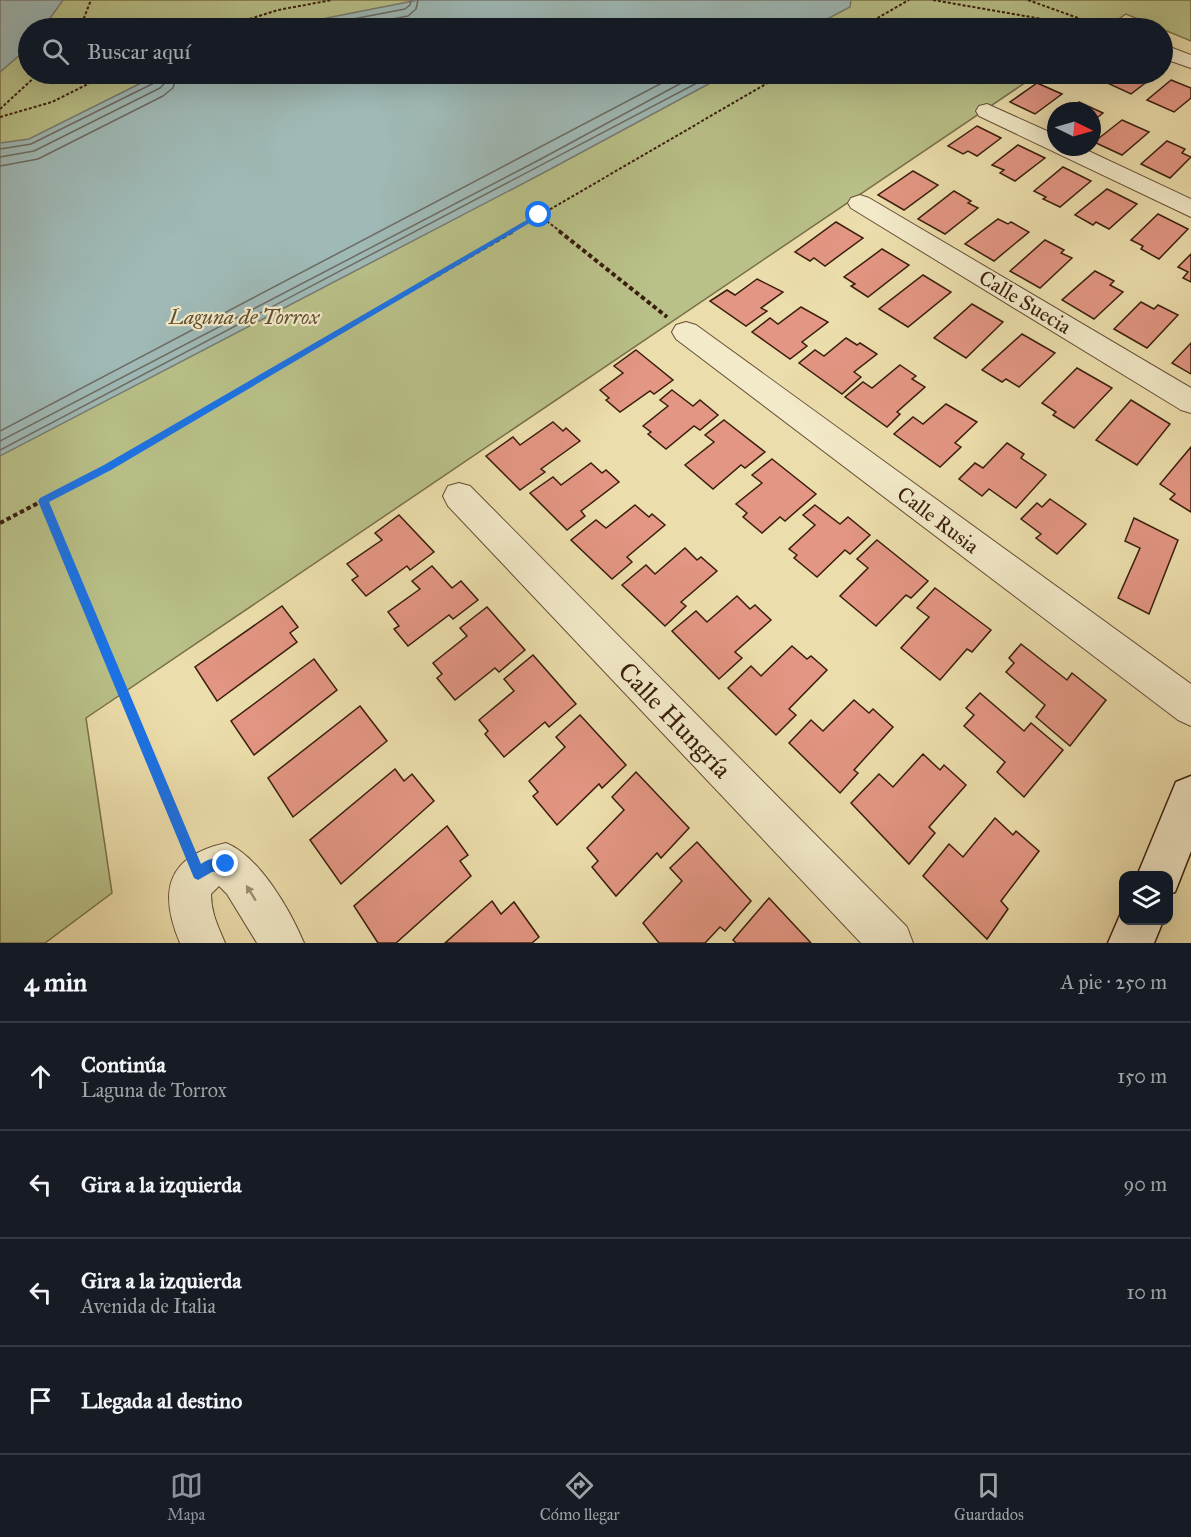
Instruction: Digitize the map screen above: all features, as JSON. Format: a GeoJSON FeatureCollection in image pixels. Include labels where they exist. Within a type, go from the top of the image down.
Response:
{"type":"FeatureCollection","features":[{"type":"Feature","properties":{"kind":"street"},"geometry":{"type":"LineString","coordinates":[[1173,55],[1191,62]]}},
{"type":"Feature","properties":{"kind":"street"},"geometry":{"type":"LineString","coordinates":[[987,111],[1047,140]]}},
{"type":"Feature","properties":{"kind":"street"},"geometry":{"type":"LineString","coordinates":[[1081,156],[1191,209]]}},
{"type":"Feature","properties":{"kind":"street","name":"Calle Suecia"},"geometry":{"type":"LineString","coordinates":[[860,203],[1191,402]]}},
{"type":"Feature","properties":{"kind":"street","name":"Calle Rusia"},"geometry":{"type":"LineString","coordinates":[[686,332],[1191,707]]}},
{"type":"Feature","properties":{"kind":"street","name":"Calle Hungría"},"geometry":{"type":"LineString","coordinates":[[459,496],[891,943]]}},
{"type":"Feature","properties":{"kind":"street"},"geometry":{"type":"LineString","coordinates":[[1161,871],[1191,797]]}},
{"type":"Feature","properties":{"kind":"street"},"geometry":{"type":"LineString","coordinates":[[203,943],[193,926],[188,910],[192,889],[198,873],[210,865],[226,864],[242,879],[282,943]]}},
{"type":"Feature","properties":{"kind":"street"},"geometry":{"type":"LineString","coordinates":[[1131,943],[1138,925]]}},
{"type":"Feature","properties":{"kind":"path"},"geometry":{"type":"LineString","coordinates":[[84,18],[90,0]]}},
{"type":"Feature","properties":{"kind":"path"},"geometry":{"type":"LineString","coordinates":[[253,18],[278,10],[332,0]]}},
{"type":"Feature","properties":{"kind":"path"},"geometry":{"type":"LineString","coordinates":[[878,18],[909,0]]}},
{"type":"Feature","properties":{"kind":"path"},"geometry":{"type":"LineString","coordinates":[[933,0],[1036,18]]}},
{"type":"Feature","properties":{"kind":"path"},"geometry":{"type":"LineString","coordinates":[[1028,0],[1075,18]]}},
{"type":"Feature","properties":{"kind":"path"},"geometry":{"type":"LineString","coordinates":[[0,109],[27,84]]}},
{"type":"Feature","properties":{"kind":"path"},"geometry":{"type":"LineString","coordinates":[[0,117],[52,102],[88,84]]}},
{"type":"Feature","properties":{"kind":"path"},"geometry":{"type":"LineString","coordinates":[[0,523],[107,467],[766,84]]}},
{"type":"Feature","properties":{"kind":"path"},"geometry":{"type":"LineString","coordinates":[[539,215],[686,332]]}},
{"type":"Feature","properties":{"kind":"path"},"geometry":{"type":"LineString","coordinates":[[43,501],[198,873]]}},
{"type":"Feature","properties":{"kind":"green space","name":"Laguna de Torrox"},"geometry":{"type":"Polygon","coordinates":[[[0,0],[1191,0],[1191,41],[1173,34],[1173,18],[1136,18],[1126,14],[1120,18],[18,18],[18,84],[1023,84],[86,718],[112,893],[45,943],[0,943],[0,0]]]}},
{"type":"Feature","properties":{"kind":"water"},"geometry":{"type":"Polygon","coordinates":[[[0,0],[63,0],[50,18],[18,18],[18,57],[0,72],[0,0]]]}},
{"type":"Feature","properties":{"kind":"water"},"geometry":{"type":"Polygon","coordinates":[[[418,0],[851,0],[850,7],[829,18],[327,18],[418,0]]]}},
{"type":"Feature","properties":{"kind":"water","name":"Laguna de Torrox"},"geometry":{"type":"Polygon","coordinates":[[[139,84],[708,84],[545,172],[0,456],[0,143],[29,139],[139,84]]]}},
{"type":"Feature","properties":{"kind":"building"},"geometry":{"type":"Polygon","coordinates":[[[1173,81],[1191,88],[1191,98],[1174,112],[1147,100],[1166,84],[1173,84],[1173,81]]]}},
{"type":"Feature","properties":{"kind":"building"},"geometry":{"type":"Polygon","coordinates":[[[1036,84],[1062,94],[1051,102],[1047,102],[1047,105],[1035,114],[1010,102],[1036,84]]]}},
{"type":"Feature","properties":{"kind":"building"},"geometry":{"type":"Polygon","coordinates":[[[1109,84],[1144,84],[1131,94],[1109,84]]]}},
{"type":"Feature","properties":{"kind":"building"},"geometry":{"type":"Polygon","coordinates":[[[1122,120],[1149,132],[1122,155],[1101,145],[1101,136],[1122,120]]]}},
{"type":"Feature","properties":{"kind":"building"},"geometry":{"type":"Polygon","coordinates":[[[977,126],[1001,138],[977,156],[968,151],[963,154],[948,146],[977,126]]]}},
{"type":"Feature","properties":{"kind":"building"},"geometry":{"type":"Polygon","coordinates":[[[1167,141],[1185,149],[1182,153],[1191,157],[1170,178],[1141,164],[1167,141]]]}},
{"type":"Feature","properties":{"kind":"building"},"geometry":{"type":"Polygon","coordinates":[[[1018,145],[1045,158],[1015,181],[1000,173],[1004,170],[992,165],[1018,145]]]}},
{"type":"Feature","properties":{"kind":"building"},"geometry":{"type":"Polygon","coordinates":[[[1063,167],[1091,181],[1060,207],[1043,199],[1046,197],[1034,191],[1063,167]]]}},
{"type":"Feature","properties":{"kind":"building"},"geometry":{"type":"Polygon","coordinates":[[[913,171],[938,185],[904,210],[878,195],[913,171]]]}},
{"type":"Feature","properties":{"kind":"building"},"geometry":{"type":"Polygon","coordinates":[[[1107,189],[1137,204],[1109,229],[1096,222],[1093,225],[1075,215],[1107,189]]]}},
{"type":"Feature","properties":{"kind":"building"},"geometry":{"type":"Polygon","coordinates":[[[954,191],[978,208],[945,234],[918,219],[954,191]]]}},
{"type":"Feature","properties":{"kind":"building"},"geometry":{"type":"Polygon","coordinates":[[[1158,214],[1188,229],[1159,259],[1141,249],[1143,246],[1131,240],[1158,214]]]}},
{"type":"Feature","properties":{"kind":"building"},"geometry":{"type":"Polygon","coordinates":[[[998,219],[1008,224],[1011,222],[1029,232],[994,261],[965,244],[998,219]]]}},
{"type":"Feature","properties":{"kind":"building"},"geometry":{"type":"Polygon","coordinates":[[[836,222],[863,238],[825,266],[814,258],[810,261],[795,252],[836,222]]]}},
{"type":"Feature","properties":{"kind":"building"},"geometry":{"type":"Polygon","coordinates":[[[1045,240],[1064,250],[1061,253],[1072,258],[1040,288],[1010,271],[1045,240]]]}},
{"type":"Feature","properties":{"kind":"building"},"geometry":{"type":"Polygon","coordinates":[[[882,249],[909,265],[868,297],[851,286],[855,284],[844,277],[882,249]]]}},
{"type":"Feature","properties":{"kind":"building"},"geometry":{"type":"Polygon","coordinates":[[[1191,254],[1191,282],[1183,278],[1188,272],[1178,267],[1191,254]]]}},
{"type":"Feature","properties":{"kind":"building"},"geometry":{"type":"Polygon","coordinates":[[[1095,271],[1114,281],[1110,285],[1123,292],[1094,319],[1062,300],[1095,271]]]}},
{"type":"Feature","properties":{"kind":"building"},"geometry":{"type":"Polygon","coordinates":[[[923,275],[951,292],[908,327],[879,309],[923,275]]]}},
{"type":"Feature","properties":{"kind":"building"},"geometry":{"type":"Polygon","coordinates":[[[757,279],[783,292],[761,308],[767,311],[746,326],[710,301],[727,290],[735,295],[757,279]]]}},
{"type":"Feature","properties":{"kind":"building"},"geometry":{"type":"Polygon","coordinates":[[[1141,302],[1154,309],[1158,305],[1178,315],[1147,348],[1114,329],[1141,302]]]}},
{"type":"Feature","properties":{"kind":"building"},"geometry":{"type":"Polygon","coordinates":[[[972,304],[1003,322],[966,358],[934,338],[972,304]]]}},
{"type":"Feature","properties":{"kind":"building"},"geometry":{"type":"Polygon","coordinates":[[[801,307],[828,322],[802,342],[807,346],[790,359],[752,332],[770,318],[778,324],[801,307]]]}},
{"type":"Feature","properties":{"kind":"building"},"geometry":{"type":"Polygon","coordinates":[[[1022,334],[1055,353],[1019,387],[1006,379],[1002,382],[982,370],[1022,334]]]}},
{"type":"Feature","properties":{"kind":"building"},"geometry":{"type":"Polygon","coordinates":[[[846,338],[857,345],[860,343],[877,354],[854,372],[861,377],[842,394],[799,363],[815,350],[824,356],[846,338]]]}},
{"type":"Feature","properties":{"kind":"building"},"geometry":{"type":"Polygon","coordinates":[[[1191,343],[1191,374],[1172,363],[1191,343]]]}},
{"type":"Feature","properties":{"kind":"building"},"geometry":{"type":"Polygon","coordinates":[[[636,350],[673,380],[654,394],[650,391],[620,412],[606,400],[609,398],[600,390],[623,373],[614,366],[636,350]]]}},
{"type":"Feature","properties":{"kind":"building"},"geometry":{"type":"Polygon","coordinates":[[[900,365],[916,376],[912,379],[925,387],[897,412],[900,414],[887,427],[845,397],[863,382],[872,388],[900,365]]]}},
{"type":"Feature","properties":{"kind":"building"},"geometry":{"type":"Polygon","coordinates":[[[1077,368],[1112,388],[1074,428],[1053,415],[1056,412],[1042,403],[1077,368]]]}},
{"type":"Feature","properties":{"kind":"building"},"geometry":{"type":"Polygon","coordinates":[[[672,390],[693,406],[700,400],[718,415],[700,430],[694,426],[666,449],[648,434],[651,432],[643,426],[668,406],[660,400],[672,390]]]}},
{"type":"Feature","properties":{"kind":"building"},"geometry":{"type":"Polygon","coordinates":[[[1131,400],[1170,424],[1137,465],[1096,440],[1131,400]]]}},
{"type":"Feature","properties":{"kind":"building"},"geometry":{"type":"Polygon","coordinates":[[[946,404],[977,422],[955,443],[961,447],[940,467],[894,434],[913,417],[923,424],[946,404]]]}},
{"type":"Feature","properties":{"kind":"building"},"geometry":{"type":"Polygon","coordinates":[[[724,420],[765,452],[745,468],[741,465],[713,489],[685,465],[714,442],[705,435],[724,420]]]}},
{"type":"Feature","properties":{"kind":"building"},"geometry":{"type":"Polygon","coordinates":[[[553,422],[563,431],[566,428],[580,441],[541,469],[545,472],[520,490],[486,456],[513,437],[520,445],[553,422]]]}},
{"type":"Feature","properties":{"kind":"building"},"geometry":{"type":"Polygon","coordinates":[[[1007,443],[1024,454],[1021,458],[1046,475],[1016,508],[989,489],[982,496],[959,479],[975,463],[983,468],[1007,443]]]}},
{"type":"Feature","properties":{"kind":"building"},"geometry":{"type":"Polygon","coordinates":[[[1191,447],[1191,512],[1170,499],[1175,494],[1160,484],[1191,447]]]}},
{"type":"Feature","properties":{"kind":"building"},"geometry":{"type":"Polygon","coordinates":[[[772,459],[816,494],[785,521],[780,517],[762,533],[743,517],[747,513],[736,504],[762,483],[752,475],[772,459]]]}},
{"type":"Feature","properties":{"kind":"building"},"geometry":{"type":"Polygon","coordinates":[[[591,463],[602,473],[606,470],[619,482],[581,511],[585,516],[567,530],[530,493],[553,477],[561,485],[591,463]]]}},
{"type":"Feature","properties":{"kind":"building"},"geometry":{"type":"Polygon","coordinates":[[[1050,499],[1086,524],[1057,554],[1036,538],[1041,534],[1021,519],[1037,503],[1042,507],[1050,499]]]}},
{"type":"Feature","properties":{"kind":"building"},"geometry":{"type":"Polygon","coordinates":[[[635,505],[649,517],[652,514],[665,525],[627,557],[632,562],[612,579],[571,540],[596,520],[606,528],[635,505]]]}},
{"type":"Feature","properties":{"kind":"building"},"geometry":{"type":"Polygon","coordinates":[[[815,505],[840,524],[848,517],[870,535],[850,554],[845,550],[817,577],[794,558],[797,555],[789,549],[815,525],[803,515],[815,505]]]}},
{"type":"Feature","properties":{"kind":"building"},"geometry":{"type":"Polygon","coordinates":[[[399,515],[434,552],[410,570],[407,566],[366,596],[352,580],[358,576],[347,564],[382,540],[375,533],[399,515]]]}},
{"type":"Feature","properties":{"kind":"building"},"geometry":{"type":"Polygon","coordinates":[[[1134,518],[1178,540],[1149,614],[1118,598],[1140,548],[1125,541],[1134,518]]]}},
{"type":"Feature","properties":{"kind":"building"},"geometry":{"type":"Polygon","coordinates":[[[877,540],[928,581],[911,598],[906,595],[876,626],[840,596],[868,568],[857,559],[877,540]]]}},
{"type":"Feature","properties":{"kind":"building"},"geometry":{"type":"Polygon","coordinates":[[[685,548],[697,560],[701,557],[717,571],[681,602],[686,606],[665,626],[622,585],[646,565],[655,574],[685,548]]]}},
{"type":"Feature","properties":{"kind":"building"},"geometry":{"type":"Polygon","coordinates":[[[432,566],[452,588],[461,581],[478,600],[453,619],[449,615],[408,646],[394,629],[399,626],[388,612],[420,589],[412,581],[432,566]]]}},
{"type":"Feature","properties":{"kind":"building"},"geometry":{"type":"Polygon","coordinates":[[[935,588],[991,630],[972,652],[967,649],[940,680],[901,648],[929,617],[917,608],[935,588]]]}},
{"type":"Feature","properties":{"kind":"building"},"geometry":{"type":"Polygon","coordinates":[[[737,596],[750,609],[755,605],[771,620],[735,652],[742,658],[719,679],[672,631],[696,611],[707,622],[737,596]]]}},
{"type":"Feature","properties":{"kind":"building"},"geometry":{"type":"Polygon","coordinates":[[[282,606],[298,627],[290,633],[297,642],[217,701],[195,667],[282,606]]]}},
{"type":"Feature","properties":{"kind":"building"},"geometry":{"type":"Polygon","coordinates":[[[487,607],[525,650],[499,672],[495,668],[455,700],[437,678],[442,674],[433,663],[467,636],[460,628],[487,607]]]}},
{"type":"Feature","properties":{"kind":"building"},"geometry":{"type":"Polygon","coordinates":[[[1021,644],[1067,680],[1072,673],[1106,700],[1070,746],[1036,717],[1045,705],[1006,672],[1014,663],[1009,658],[1021,644]]]}},
{"type":"Feature","properties":{"kind":"building"},"geometry":{"type":"Polygon","coordinates":[[[792,646],[807,659],[811,656],[827,670],[789,709],[796,715],[776,735],[728,688],[751,666],[761,676],[792,646]]]}},
{"type":"Feature","properties":{"kind":"building"},"geometry":{"type":"Polygon","coordinates":[[[533,655],[576,704],[549,727],[545,722],[504,757],[485,734],[488,731],[479,720],[514,691],[504,679],[533,655]]]}},
{"type":"Feature","properties":{"kind":"building"},"geometry":{"type":"Polygon","coordinates":[[[314,659],[337,690],[254,755],[231,721],[314,659]]]}},
{"type":"Feature","properties":{"kind":"building"},"geometry":{"type":"Polygon","coordinates":[[[980,693],[1024,731],[1031,723],[1063,750],[1024,797],[997,772],[1005,762],[964,726],[974,715],[966,708],[980,693]]]}},
{"type":"Feature","properties":{"kind":"building"},"geometry":{"type":"Polygon","coordinates":[[[854,700],[869,713],[873,709],[893,727],[854,770],[858,773],[840,793],[789,743],[811,720],[823,731],[854,700]]]}},
{"type":"Feature","properties":{"kind":"building"},"geometry":{"type":"Polygon","coordinates":[[[360,706],[387,741],[293,817],[268,778],[360,706]]]}},
{"type":"Feature","properties":{"kind":"building"},"geometry":{"type":"Polygon","coordinates":[[[580,715],[626,765],[602,788],[599,784],[557,825],[533,796],[538,792],[529,781],[565,747],[556,737],[580,715]]]}},
{"type":"Feature","properties":{"kind":"building"},"geometry":{"type":"Polygon","coordinates":[[[923,754],[940,770],[944,765],[966,785],[929,827],[935,833],[909,864],[851,803],[879,774],[893,787],[923,754]]]}},
{"type":"Feature","properties":{"kind":"building"},"geometry":{"type":"Polygon","coordinates":[[[395,769],[404,781],[412,774],[434,801],[341,884],[310,840],[395,769]]]}},
{"type":"Feature","properties":{"kind":"building"},"geometry":{"type":"Polygon","coordinates":[[[636,772],[689,828],[661,858],[657,853],[616,896],[592,867],[598,861],[587,848],[624,810],[612,797],[636,772]]]}},
{"type":"Feature","properties":{"kind":"building"},"geometry":{"type":"Polygon","coordinates":[[[995,818],[1013,835],[1016,831],[1039,851],[1001,901],[1008,909],[987,939],[923,876],[949,844],[963,857],[995,818]]]}},
{"type":"Feature","properties":{"kind":"building"},"geometry":{"type":"Polygon","coordinates":[[[447,826],[468,855],[460,861],[471,876],[396,943],[378,943],[354,906],[447,826]]]}},
{"type":"Feature","properties":{"kind":"building"},"geometry":{"type":"Polygon","coordinates":[[[697,842],[751,901],[725,931],[720,927],[705,943],[659,943],[643,923],[682,881],[670,868],[697,842]]]}},
{"type":"Feature","properties":{"kind":"building"},"geometry":{"type":"Polygon","coordinates":[[[769,898],[811,943],[736,943],[733,940],[769,898]]]}},
{"type":"Feature","properties":{"kind":"building"},"geometry":{"type":"Polygon","coordinates":[[[492,901],[501,914],[514,902],[539,937],[532,943],[445,943],[492,901]]]}},
{"type":"Feature","properties":{"kind":"route"},"geometry":{"type":"LineString","coordinates":[[226,864],[210,865],[198,873],[43,501],[107,467],[539,215]]}}]}
